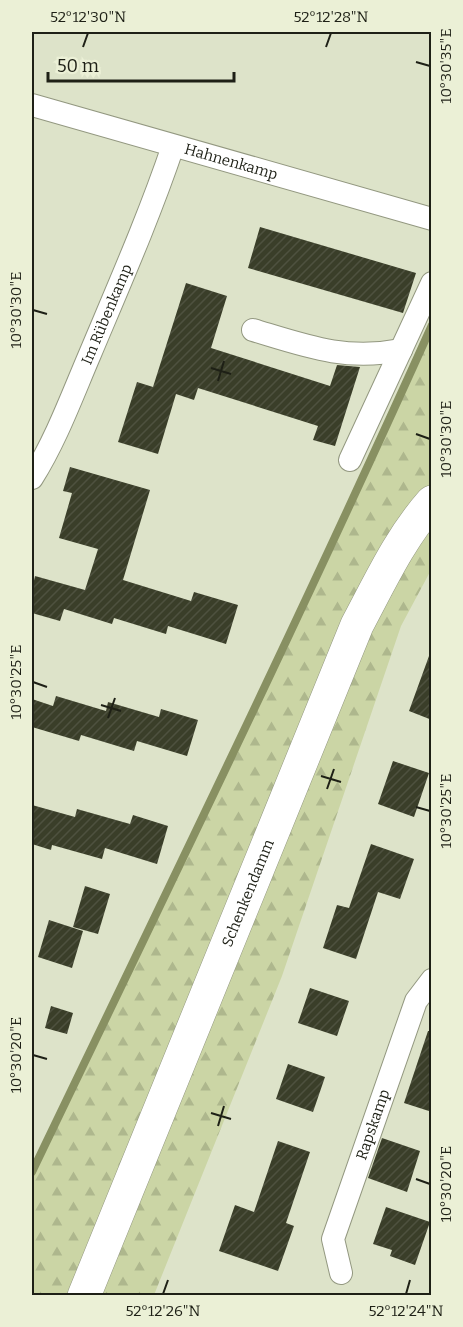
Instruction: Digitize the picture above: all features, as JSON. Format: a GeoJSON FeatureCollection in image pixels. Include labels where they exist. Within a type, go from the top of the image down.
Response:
{"type":"FeatureCollection","features":[{"type":"Feature","properties":{"kind":"street","name":"Hahnenkamp"},"geometry":{"type":"LineString","coordinates":[[32,105],[432,219]]}},
{"type":"Feature","properties":{"kind":"street","name":"Im Rübenkamp"},"geometry":{"type":"LineString","coordinates":[[32,478],[52,444],[156,195],[173,146]]}},
{"type":"Feature","properties":{"kind":"street"},"geometry":{"type":"LineString","coordinates":[[350,460],[432,284]]}},
{"type":"Feature","properties":{"kind":"street"},"geometry":{"type":"LineString","coordinates":[[253,330],[332,352],[371,355],[401,350]]}},
{"type":"Feature","properties":{"kind":"street","name":"Schenkendamm"},"geometry":{"type":"LineString","coordinates":[[84,1296],[357,624],[414,522],[432,502]]}},
{"type":"Feature","properties":{"kind":"street","name":"Rapskamp"},"geometry":{"type":"LineString","coordinates":[[341,1273],[333,1239],[416,1001],[432,980]]}},
{"type":"Feature","properties":{"kind":"green space"},"geometry":{"type":"Polygon","coordinates":[[[431,325],[431,570],[401,626],[282,976],[154,1295],[32,1295],[32,1172],[357,492],[431,325]]]}},
{"type":"Feature","properties":{"kind":"building"},"geometry":{"type":"Polygon","coordinates":[[[260,227],[416,273],[403,313],[248,268],[260,227]]]}},
{"type":"Feature","properties":{"kind":"building"},"geometry":{"type":"Polygon","coordinates":[[[186,283],[227,296],[211,348],[330,386],[337,365],[360,367],[335,446],[313,440],[318,426],[198,388],[194,400],[176,394],[158,454],[118,442],[137,382],[153,387],[186,283]]]}},
{"type":"Feature","properties":{"kind":"building"},"geometry":{"type":"Polygon","coordinates":[[[70,467],[150,490],[123,580],[191,601],[194,592],[238,605],[226,644],[168,626],[166,634],[114,618],[112,624],[64,609],[60,621],[32,613],[32,590],[35,576],[85,590],[98,549],[59,538],[72,493],[63,491],[70,467]]]}},
{"type":"Feature","properties":{"kind":"building"},"geometry":{"type":"Polygon","coordinates":[[[429,656],[432,657],[432,720],[409,711],[429,656]]]}},
{"type":"Feature","properties":{"kind":"building"},"geometry":{"type":"Polygon","coordinates":[[[56,696],[106,711],[108,702],[159,717],[161,709],[198,720],[187,756],[137,741],[134,751],[81,735],[79,741],[32,727],[32,699],[53,706],[56,696]]]}},
{"type":"Feature","properties":{"kind":"building"},"geometry":{"type":"Polygon","coordinates":[[[393,761],[429,773],[414,817],[378,804],[393,761]]]}},
{"type":"Feature","properties":{"kind":"building"},"geometry":{"type":"Polygon","coordinates":[[[32,805],[75,817],[77,809],[130,824],[133,815],[168,826],[157,864],[105,848],[102,859],[52,845],[51,850],[32,844],[32,805]]]}},
{"type":"Feature","properties":{"kind":"building"},"geometry":{"type":"Polygon","coordinates":[[[371,844],[414,859],[400,899],[378,892],[356,959],[323,948],[337,905],[349,908],[371,844]]]}},
{"type":"Feature","properties":{"kind":"building"},"geometry":{"type":"Polygon","coordinates":[[[85,886],[110,894],[98,934],[73,927],[85,886]]]}},
{"type":"Feature","properties":{"kind":"building"},"geometry":{"type":"Polygon","coordinates":[[[49,920],[83,931],[72,968],[38,957],[49,920]]]}},
{"type":"Feature","properties":{"kind":"building"},"geometry":{"type":"Polygon","coordinates":[[[310,988],[349,1001],[337,1036],[298,1023],[310,988]]]}},
{"type":"Feature","properties":{"kind":"building"},"geometry":{"type":"Polygon","coordinates":[[[51,1006],[73,1013],[67,1034],[45,1028],[51,1006]]]}},
{"type":"Feature","properties":{"kind":"building"},"geometry":{"type":"Polygon","coordinates":[[[428,1031],[432,1031],[432,1112],[404,1103],[428,1031]]]}},
{"type":"Feature","properties":{"kind":"building"},"geometry":{"type":"Polygon","coordinates":[[[288,1064],[325,1077],[313,1112],[276,1099],[288,1064]]]}},
{"type":"Feature","properties":{"kind":"building"},"geometry":{"type":"Polygon","coordinates":[[[382,1138],[420,1151],[407,1192],[368,1178],[382,1138]]]}},
{"type":"Feature","properties":{"kind":"building"},"geometry":{"type":"Polygon","coordinates":[[[278,1141],[310,1152],[286,1223],[294,1226],[278,1271],[219,1251],[235,1205],[254,1212],[278,1141]]]}},
{"type":"Feature","properties":{"kind":"building"},"geometry":{"type":"Polygon","coordinates":[[[386,1207],[430,1222],[415,1265],[390,1256],[392,1250],[373,1244],[386,1207]]]}},
{"type":"Feature","properties":{"kind":"waterway"},"geometry":{"type":"LineString","coordinates":[[32,1172],[285,644],[432,325]]}}]}
